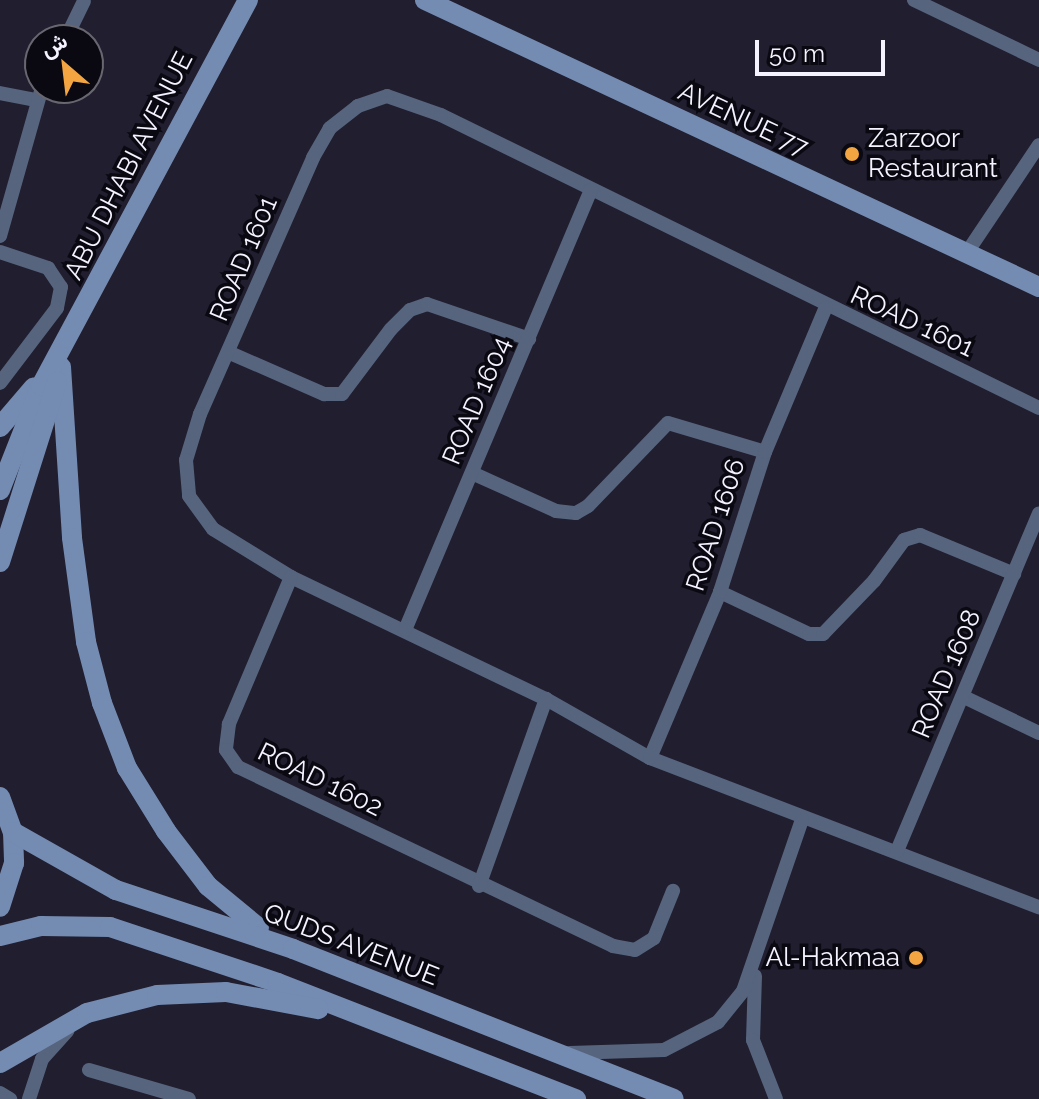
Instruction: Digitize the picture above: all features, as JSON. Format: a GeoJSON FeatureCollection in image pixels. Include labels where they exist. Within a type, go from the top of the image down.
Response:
{"type":"FeatureCollection","features":[{"type":"Feature","properties":{"kind":"main road","name":"ABU DHABI AVENUE"},"geometry":{"type":"LineString","coordinates":[[0,490],[59,361],[243,2]]}},
{"type":"Feature","properties":{"kind":"main road","name":"AVENUE 77"},"geometry":{"type":"LineString","coordinates":[[439,3],[1039,287]]}},
{"type":"Feature","properties":{"kind":"main road","name":"ABU DHABI AVENUE"},"geometry":{"type":"LineString","coordinates":[[0,562],[59,361]]}},
{"type":"Feature","properties":{"kind":"main road"},"geometry":{"type":"LineString","coordinates":[[0,427],[59,361]]}},
{"type":"Feature","properties":{"kind":"main road"},"geometry":{"type":"LineString","coordinates":[[59,361],[72,538],[86,642],[127,768],[208,886],[240,917],[293,949]]}},
{"type":"Feature","properties":{"kind":"main road"},"geometry":{"type":"LineString","coordinates":[[0,797],[13,832],[14,863],[0,907]]}},
{"type":"Feature","properties":{"kind":"main road","name":"QUDS AVENUE"},"geometry":{"type":"LineString","coordinates":[[13,832],[116,890],[293,949],[674,1099]]}},
{"type":"Feature","properties":{"kind":"main road"},"geometry":{"type":"LineString","coordinates":[[0,936],[41,926],[110,927],[372,1021],[551,1093],[576,1099]]}},
{"type":"Feature","properties":{"kind":"main road"},"geometry":{"type":"LineString","coordinates":[[0,1063],[87,1013],[157,995],[226,992],[372,1021]]}},
{"type":"Feature","properties":{"kind":"street"},"geometry":{"type":"LineString","coordinates":[[73,24],[84,1]]}},
{"type":"Feature","properties":{"kind":"street"},"geometry":{"type":"LineString","coordinates":[[921,1],[1039,60]]}},
{"type":"Feature","properties":{"kind":"street"},"geometry":{"type":"LineString","coordinates":[[0,93],[24,94]]}},
{"type":"Feature","properties":{"kind":"street","name":"ROAD 1601"},"geometry":{"type":"LineString","coordinates":[[1039,408],[826,307],[441,115],[387,96],[358,106],[330,128],[313,158],[186,460],[189,496],[213,529],[291,577],[546,699],[650,758],[802,820],[897,851],[1039,907]]}},
{"type":"Feature","properties":{"kind":"street"},"geometry":{"type":"LineString","coordinates":[[0,236],[36,104]]}},
{"type":"Feature","properties":{"kind":"street"},"geometry":{"type":"LineString","coordinates":[[966,254],[1039,145]]}},
{"type":"Feature","properties":{"kind":"street","name":"ROAD 1604"},"geometry":{"type":"LineString","coordinates":[[405,630],[591,190]]}},
{"type":"Feature","properties":{"kind":"street"},"geometry":{"type":"LineString","coordinates":[[0,252],[48,268],[61,287],[57,308],[0,383]]}},
{"type":"Feature","properties":{"kind":"street"},"geometry":{"type":"LineString","coordinates":[[230,353],[324,394],[342,394],[391,329],[410,310],[427,304],[529,339]]}},
{"type":"Feature","properties":{"kind":"street","name":"ROAD 1606"},"geometry":{"type":"LineString","coordinates":[[650,758],[720,592],[765,452],[826,307]]}},
{"type":"Feature","properties":{"kind":"street"},"geometry":{"type":"LineString","coordinates":[[472,473],[556,511],[576,513],[588,506],[668,423],[765,452]]}},
{"type":"Feature","properties":{"kind":"street","name":"ROAD 1608"},"geometry":{"type":"LineString","coordinates":[[897,851],[1039,514]]}},
{"type":"Feature","properties":{"kind":"street"},"geometry":{"type":"LineString","coordinates":[[720,592],[809,634],[823,634],[874,581],[904,540],[920,535],[1014,574]]}},
{"type":"Feature","properties":{"kind":"street","name":"ROAD 1602"},"geometry":{"type":"LineString","coordinates":[[291,577],[229,724],[226,750],[238,767],[479,886],[613,946],[635,950],[654,938],[673,891]]}},
{"type":"Feature","properties":{"kind":"street"},"geometry":{"type":"LineString","coordinates":[[964,697],[1039,733]]}},
{"type":"Feature","properties":{"kind":"street"},"geometry":{"type":"LineString","coordinates":[[479,886],[546,699]]}},
{"type":"Feature","properties":{"kind":"street"},"geometry":{"type":"LineString","coordinates":[[557,1052],[607,1055],[664,1050],[718,1022],[743,991],[802,820]]}},
{"type":"Feature","properties":{"kind":"street"},"geometry":{"type":"LineString","coordinates":[[760,944],[752,994],[753,1040],[776,1099]]}},
{"type":"Feature","properties":{"kind":"street"},"geometry":{"type":"LineString","coordinates":[[29,1099],[42,1059],[87,1013]]}},
{"type":"Feature","properties":{"kind":"street"},"geometry":{"type":"LineString","coordinates":[[89,1070],[189,1099]]}},
{"type":"Feature","properties":{"kind":"street"},"geometry":{"type":"LineString","coordinates":[[0,1093],[10,1099]]}},
{"type":"Feature","properties":{"kind":"place","name":"Zarzoor Restaurant"},"geometry":{"type":"Point","coordinates":[852,154]}},
{"type":"Feature","properties":{"kind":"place","name":"Al-Hakmaa"},"geometry":{"type":"Point","coordinates":[916,958]}}]}
